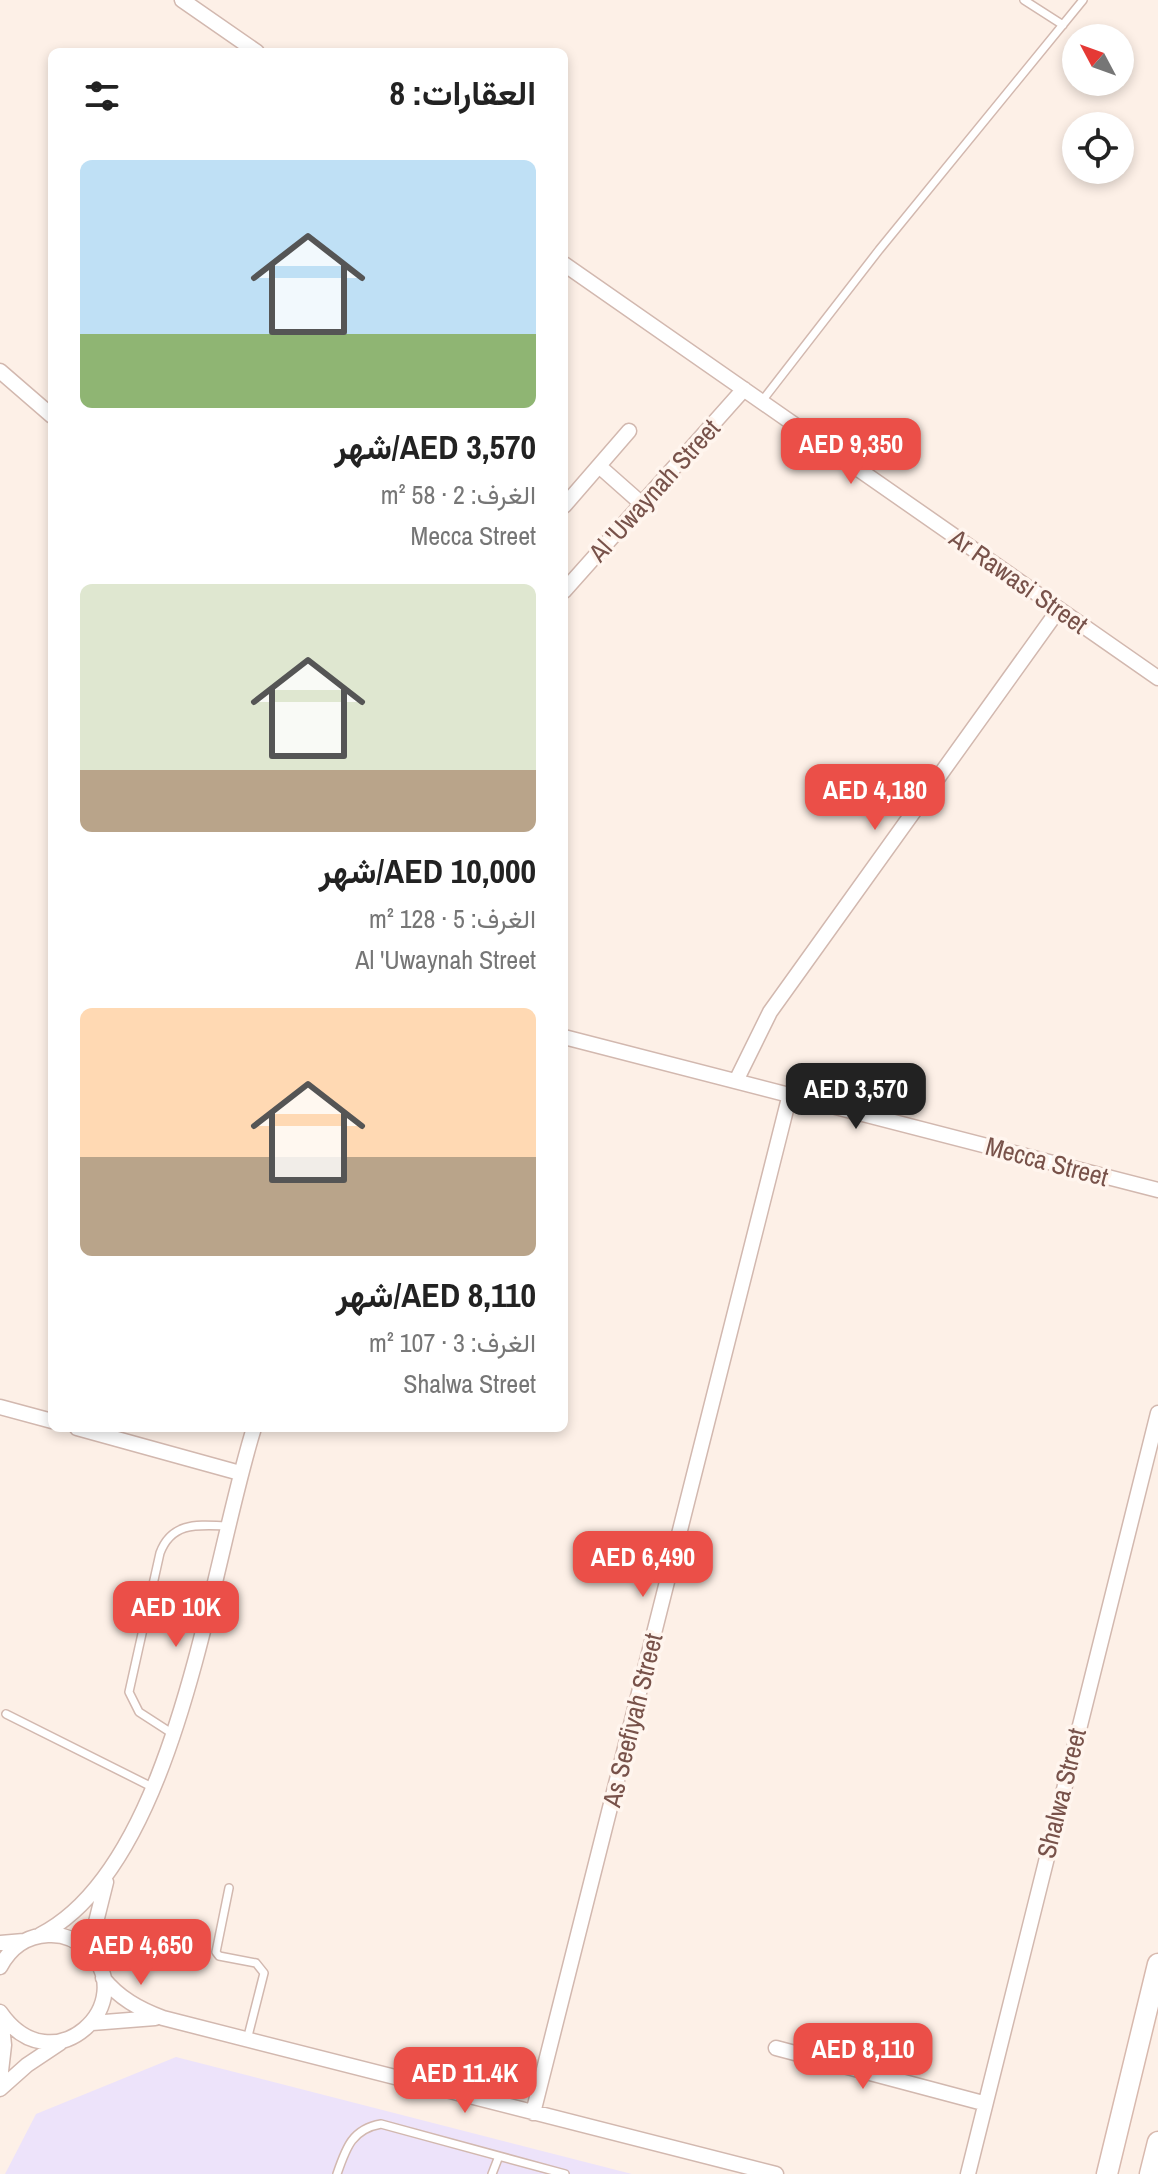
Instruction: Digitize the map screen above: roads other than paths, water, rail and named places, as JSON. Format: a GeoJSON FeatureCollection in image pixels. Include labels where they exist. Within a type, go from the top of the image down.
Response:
{"type":"FeatureCollection","features":[{"type":"Feature","properties":{"kind":"main road"},"geometry":{"type":"LineString","coordinates":[[1107,2174],[1158,1964]]}},
{"type":"Feature","properties":{"kind":"main road"},"geometry":{"type":"LineString","coordinates":[[1150,2174],[1158,2142]]}},
{"type":"Feature","properties":{"kind":"street"},"geometry":{"type":"LineString","coordinates":[[182,0],[251,48]]}},
{"type":"Feature","properties":{"kind":"street","name":"Ar Rawasi Street"},"geometry":{"type":"LineString","coordinates":[[568,267],[1158,678]]}},
{"type":"Feature","properties":{"kind":"street"},"geometry":{"type":"LineString","coordinates":[[0,371],[48,413]]}},
{"type":"Feature","properties":{"kind":"street","name":"Al 'Uwaynah Street"},"geometry":{"type":"LineString","coordinates":[[568,587],[744,389]]}},
{"type":"Feature","properties":{"kind":"street"},"geometry":{"type":"LineString","coordinates":[[568,501],[629,431]]}},
{"type":"Feature","properties":{"kind":"street"},"geometry":{"type":"LineString","coordinates":[[599,466],[642,504]]}},
{"type":"Feature","properties":{"kind":"street"},"geometry":{"type":"LineString","coordinates":[[736,1081],[777,1002],[1059,609]]}},
{"type":"Feature","properties":{"kind":"street","name":"Mecca Street"},"geometry":{"type":"LineString","coordinates":[[568,1038],[1158,1190]]}},
{"type":"Feature","properties":{"kind":"street","name":"As Seefiyah Street"},"geometry":{"type":"LineString","coordinates":[[533,2113],[790,1094]]}},
{"type":"Feature","properties":{"kind":"street"},"geometry":{"type":"LineString","coordinates":[[0,1407],[48,1420]]}},
{"type":"Feature","properties":{"kind":"street","name":"Shalwa Street"},"geometry":{"type":"LineString","coordinates":[[968,2174],[983,2103],[1158,1413]]}},
{"type":"Feature","properties":{"kind":"street"},"geometry":{"type":"LineString","coordinates":[[91,1432],[240,1473]]}},
{"type":"Feature","properties":{"kind":"street"},"geometry":{"type":"LineString","coordinates":[[0,1943],[24,1941],[59,1926],[108,1878],[130,1841],[154,1788],[173,1734],[253,1432]]}},
{"type":"Feature","properties":{"kind":"street"},"geometry":{"type":"LineString","coordinates":[[0,2089],[27,2065],[61,2042],[83,2032],[100,2010],[101,1971],[96,1922],[108,1878]]}},
{"type":"Feature","properties":{"kind":"street"},"geometry":{"type":"LineString","coordinates":[[40,1935],[67,1937],[90,1952],[115,1993],[163,2018],[776,2174]]}},
{"type":"Feature","properties":{"kind":"street"},"geometry":{"type":"LineString","coordinates":[[0,1967],[11,1951],[24,1941]]}},
{"type":"Feature","properties":{"kind":"street"},"geometry":{"type":"LineString","coordinates":[[0,2012],[10,2027],[25,2038],[42,2043],[61,2042]]}},
{"type":"Feature","properties":{"kind":"street"},"geometry":{"type":"LineString","coordinates":[[0,2012],[4,2045],[0,2080]]}},
{"type":"Feature","properties":{"kind":"street"},"geometry":{"type":"LineString","coordinates":[[92,2023],[163,2018]]}},
{"type":"Feature","properties":{"kind":"street"},"geometry":{"type":"LineString","coordinates":[[776,2048],[983,2103]]}},
{"type":"Feature","properties":{"kind":"lane"},"geometry":{"type":"LineString","coordinates":[[1024,0],[1062,24]]}},
{"type":"Feature","properties":{"kind":"lane"},"geometry":{"type":"LineString","coordinates":[[1064,24],[1083,0]]}},
{"type":"Feature","properties":{"kind":"lane"},"geometry":{"type":"LineString","coordinates":[[762,401],[879,250],[1062,26]]}},
{"type":"Feature","properties":{"kind":"lane"},"geometry":{"type":"LineString","coordinates":[[173,1734],[139,1712],[129,1692],[160,1553],[169,1536],[185,1526],[228,1526]]}},
{"type":"Feature","properties":{"kind":"lane"},"geometry":{"type":"LineString","coordinates":[[6,1714],[154,1788]]}},
{"type":"Feature","properties":{"kind":"lane"},"geometry":{"type":"LineString","coordinates":[[229,1888],[214,1947],[216,1952],[219,1956],[256,1963],[264,1973],[247,2040]]}},
{"type":"Feature","properties":{"kind":"lane"},"geometry":{"type":"LineString","coordinates":[[337,2174],[349,2141],[368,2126],[381,2124],[565,2174]]}},
{"type":"Feature","properties":{"kind":"lane"},"geometry":{"type":"LineString","coordinates":[[492,2174],[499,2156]]}}]}
